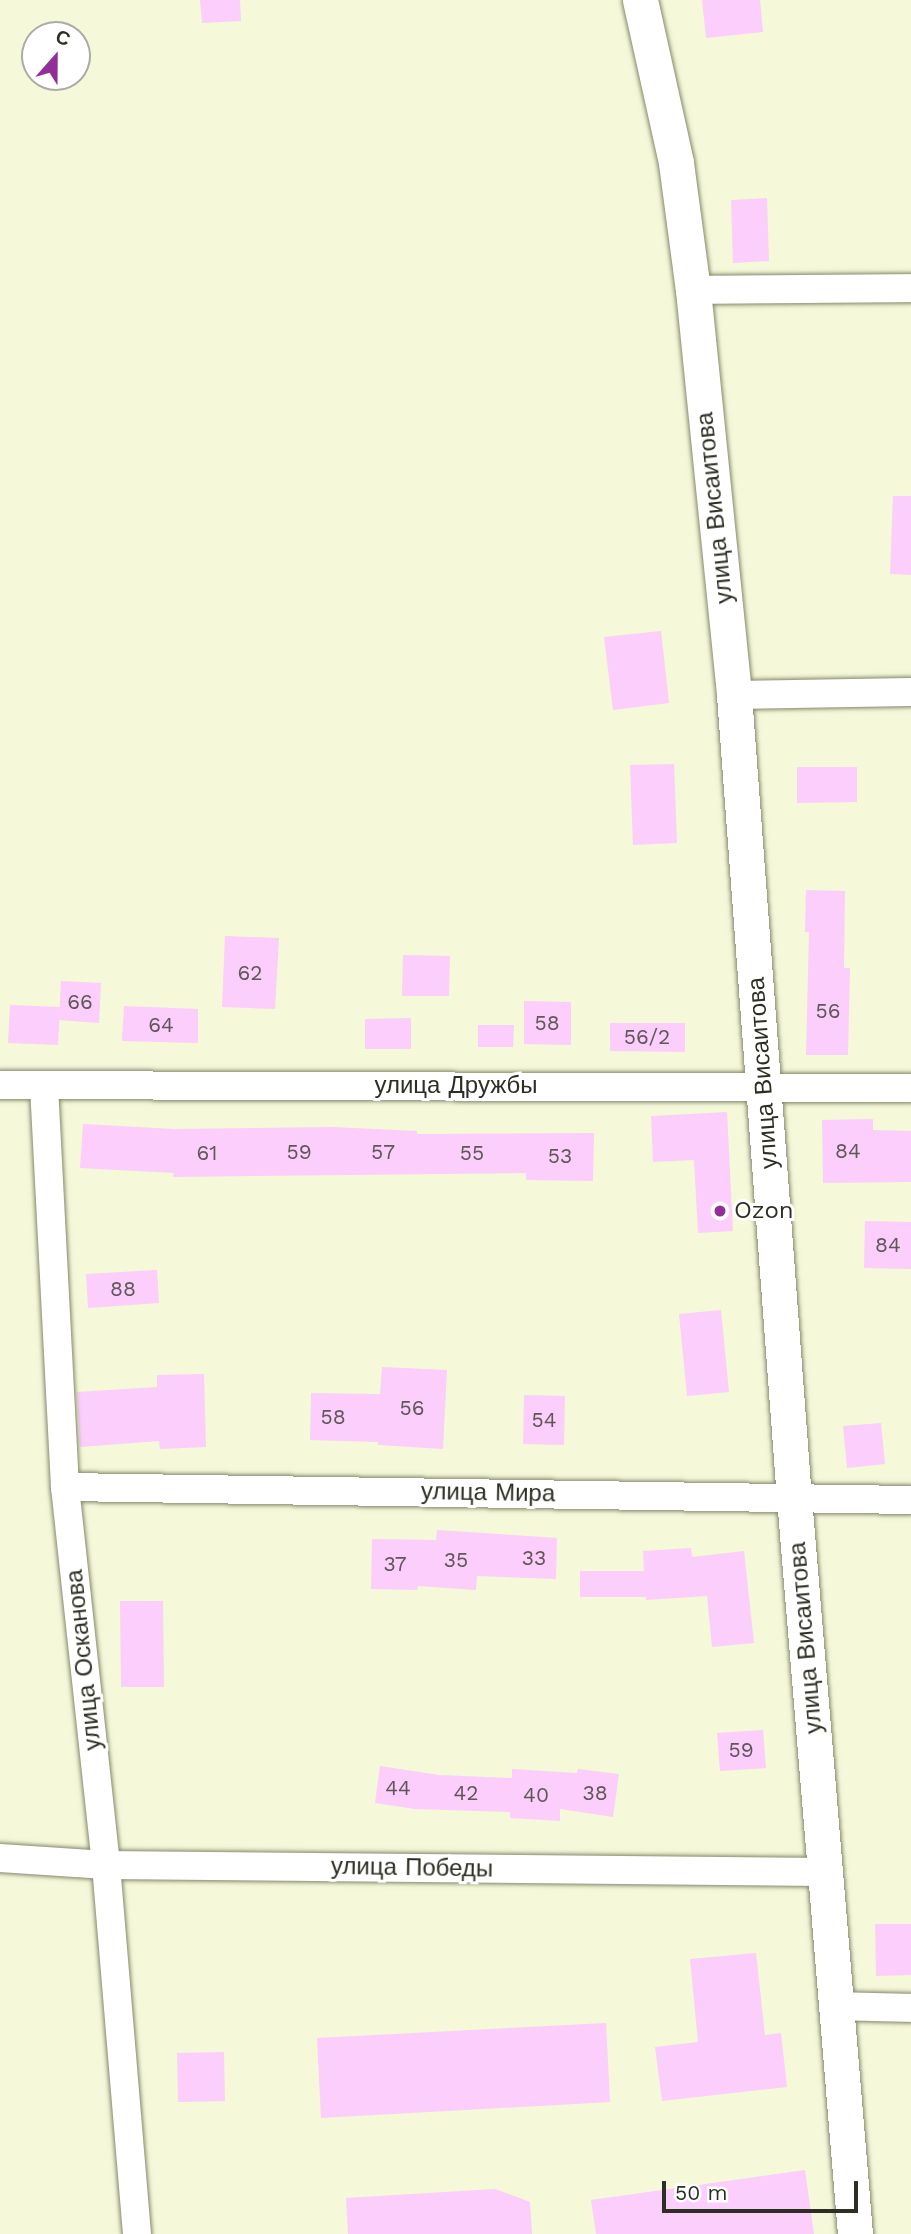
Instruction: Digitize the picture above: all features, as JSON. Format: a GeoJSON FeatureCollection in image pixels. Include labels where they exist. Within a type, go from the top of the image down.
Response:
{"type":"FeatureCollection","features":[{"type":"Feature","properties":{"kind":"street","name":"улица Висаитова"},"geometry":{"type":"LineString","coordinates":[[640,0],[676,163],[693,290],[734,695],[794,1498],[855,2234]]}},
{"type":"Feature","properties":{"kind":"street"},"geometry":{"type":"LineString","coordinates":[[693,290],[911,288]]}},
{"type":"Feature","properties":{"kind":"street"},"geometry":{"type":"LineString","coordinates":[[734,695],[911,692]]}},
{"type":"Feature","properties":{"kind":"street","name":"улица Дружбы"},"geometry":{"type":"LineString","coordinates":[[0,1085],[911,1088]]}},
{"type":"Feature","properties":{"kind":"street","name":"улица Осканова"},"geometry":{"type":"LineString","coordinates":[[44,1086],[65,1487],[106,1865],[137,2234]]}},
{"type":"Feature","properties":{"kind":"street","name":"улица Мира"},"geometry":{"type":"LineString","coordinates":[[65,1487],[911,1500]]}},
{"type":"Feature","properties":{"kind":"street","name":"улица Победы"},"geometry":{"type":"LineString","coordinates":[[0,1858],[106,1865],[824,1872]]}},
{"type":"Feature","properties":{"kind":"street"},"geometry":{"type":"LineString","coordinates":[[836,2006],[911,2008]]}},
{"type":"Feature","properties":{"kind":"building"},"geometry":{"type":"Polygon","coordinates":[[[200,0],[240,0],[241,21],[202,23],[200,0]]]}},
{"type":"Feature","properties":{"kind":"building"},"geometry":{"type":"Polygon","coordinates":[[[702,0],[760,0],[763,32],[706,38],[702,0]]]}},
{"type":"Feature","properties":{"kind":"building"},"geometry":{"type":"Polygon","coordinates":[[[767,198],[769,261],[733,263],[731,200],[767,198]]]}},
{"type":"Feature","properties":{"kind":"building"},"geometry":{"type":"Polygon","coordinates":[[[893,496],[911,496],[911,575],[890,574],[893,496]]]}},
{"type":"Feature","properties":{"kind":"building"},"geometry":{"type":"Polygon","coordinates":[[[661,631],[669,703],[613,710],[604,637],[661,631]]]}},
{"type":"Feature","properties":{"kind":"building"},"geometry":{"type":"Polygon","coordinates":[[[674,764],[677,843],[633,845],[630,765],[674,764]]]}},
{"type":"Feature","properties":{"kind":"building"},"geometry":{"type":"Polygon","coordinates":[[[797,767],[857,767],[857,802],[797,803],[797,767]]]}},
{"type":"Feature","properties":{"kind":"building"},"geometry":{"type":"Polygon","coordinates":[[[806,890],[845,891],[844,968],[850,968],[848,1055],[806,1055],[809,932],[805,932],[806,890]]]}},
{"type":"Feature","properties":{"kind":"building"},"geometry":{"type":"Polygon","coordinates":[[[225,936],[279,938],[275,1009],[222,1007],[225,936]]]}},
{"type":"Feature","properties":{"kind":"building"},"geometry":{"type":"Polygon","coordinates":[[[403,955],[450,956],[449,996],[402,996],[403,955]]]}},
{"type":"Feature","properties":{"kind":"building"},"geometry":{"type":"Polygon","coordinates":[[[61,981],[101,983],[99,1023],[59,1020],[61,981]]]}},
{"type":"Feature","properties":{"kind":"building"},"geometry":{"type":"Polygon","coordinates":[[[524,1001],[571,1002],[571,1045],[524,1044],[524,1001]]]}},
{"type":"Feature","properties":{"kind":"building"},"geometry":{"type":"Polygon","coordinates":[[[10,1005],[60,1007],[58,1045],[8,1043],[10,1005]]]}},
{"type":"Feature","properties":{"kind":"building"},"geometry":{"type":"Polygon","coordinates":[[[124,1006],[198,1009],[198,1043],[122,1041],[124,1006]]]}},
{"type":"Feature","properties":{"kind":"building"},"geometry":{"type":"Polygon","coordinates":[[[411,1018],[411,1049],[365,1049],[365,1019],[411,1018]]]}},
{"type":"Feature","properties":{"kind":"building"},"geometry":{"type":"Polygon","coordinates":[[[610,1023],[685,1023],[685,1052],[610,1051],[610,1023]]]}},
{"type":"Feature","properties":{"kind":"building"},"geometry":{"type":"Polygon","coordinates":[[[478,1025],[514,1025],[513,1047],[478,1047],[478,1025]]]}},
{"type":"Feature","properties":{"kind":"building"},"geometry":{"type":"Polygon","coordinates":[[[727,1112],[733,1231],[698,1233],[694,1160],[653,1162],[651,1116],[727,1112]]]}},
{"type":"Feature","properties":{"kind":"building"},"geometry":{"type":"Polygon","coordinates":[[[873,1119],[873,1130],[911,1131],[911,1182],[823,1183],[822,1120],[873,1119]]]}},
{"type":"Feature","properties":{"kind":"building"},"geometry":{"type":"Polygon","coordinates":[[[83,1124],[174,1129],[332,1127],[417,1131],[417,1134],[594,1133],[593,1181],[526,1180],[526,1173],[173,1177],[174,1173],[80,1168],[83,1124]]]}},
{"type":"Feature","properties":{"kind":"building"},"geometry":{"type":"Polygon","coordinates":[[[865,1221],[911,1222],[911,1269],[864,1268],[865,1221]]]}},
{"type":"Feature","properties":{"kind":"building"},"geometry":{"type":"Polygon","coordinates":[[[157,1270],[159,1303],[88,1308],[86,1274],[157,1270]]]}},
{"type":"Feature","properties":{"kind":"building"},"geometry":{"type":"Polygon","coordinates":[[[721,1310],[729,1392],[687,1396],[679,1314],[721,1310]]]}},
{"type":"Feature","properties":{"kind":"building"},"geometry":{"type":"Polygon","coordinates":[[[382,1367],[447,1370],[443,1449],[378,1445],[378,1442],[310,1440],[311,1393],[380,1394],[382,1367]]]}},
{"type":"Feature","properties":{"kind":"building"},"geometry":{"type":"Polygon","coordinates":[[[204,1374],[206,1447],[160,1449],[159,1441],[80,1447],[77,1392],[157,1387],[157,1375],[204,1374]]]}},
{"type":"Feature","properties":{"kind":"building"},"geometry":{"type":"Polygon","coordinates":[[[524,1395],[565,1396],[564,1445],[523,1444],[524,1395]]]}},
{"type":"Feature","properties":{"kind":"building"},"geometry":{"type":"Polygon","coordinates":[[[881,1423],[885,1464],[847,1468],[843,1426],[881,1423]]]}},
{"type":"Feature","properties":{"kind":"building"},"geometry":{"type":"Polygon","coordinates":[[[437,1530],[557,1538],[556,1579],[477,1576],[476,1590],[418,1586],[417,1590],[371,1589],[372,1539],[436,1540],[437,1530]]]}},
{"type":"Feature","properties":{"kind":"building"},"geometry":{"type":"Polygon","coordinates":[[[691,1548],[692,1557],[744,1551],[754,1643],[712,1647],[707,1596],[646,1600],[646,1597],[580,1597],[580,1571],[644,1571],[643,1551],[691,1548]]]}},
{"type":"Feature","properties":{"kind":"building"},"geometry":{"type":"Polygon","coordinates":[[[120,1601],[163,1601],[164,1687],[121,1687],[120,1601]]]}},
{"type":"Feature","properties":{"kind":"building"},"geometry":{"type":"Polygon","coordinates":[[[763,1730],[766,1768],[720,1771],[717,1733],[763,1730]]]}},
{"type":"Feature","properties":{"kind":"building"},"geometry":{"type":"Polygon","coordinates":[[[380,1766],[439,1775],[512,1778],[512,1769],[577,1773],[578,1769],[619,1774],[613,1817],[560,1809],[560,1821],[510,1818],[510,1812],[415,1809],[375,1803],[380,1766]]]}},
{"type":"Feature","properties":{"kind":"building"},"geometry":{"type":"Polygon","coordinates":[[[875,1924],[911,1924],[911,1975],[876,1976],[875,1924]]]}},
{"type":"Feature","properties":{"kind":"building"},"geometry":{"type":"Polygon","coordinates":[[[756,1953],[765,2035],[781,2033],[787,2087],[662,2101],[655,2047],[698,2042],[690,1959],[756,1953]]]}},
{"type":"Feature","properties":{"kind":"building"},"geometry":{"type":"Polygon","coordinates":[[[606,2023],[610,2102],[321,2118],[317,2038],[606,2023]]]}},
{"type":"Feature","properties":{"kind":"building"},"geometry":{"type":"Polygon","coordinates":[[[224,2052],[225,2101],[178,2102],[177,2053],[224,2052]]]}},
{"type":"Feature","properties":{"kind":"building"},"geometry":{"type":"Polygon","coordinates":[[[805,2170],[814,2234],[596,2234],[591,2200],[805,2170]]]}},
{"type":"Feature","properties":{"kind":"building"},"geometry":{"type":"Polygon","coordinates":[[[495,2189],[530,2202],[532,2234],[348,2234],[346,2198],[495,2189]]]}},
{"type":"Feature","properties":{"kind":"place","name":"Ozon"},"geometry":{"type":"Point","coordinates":[720,1211]}}]}
